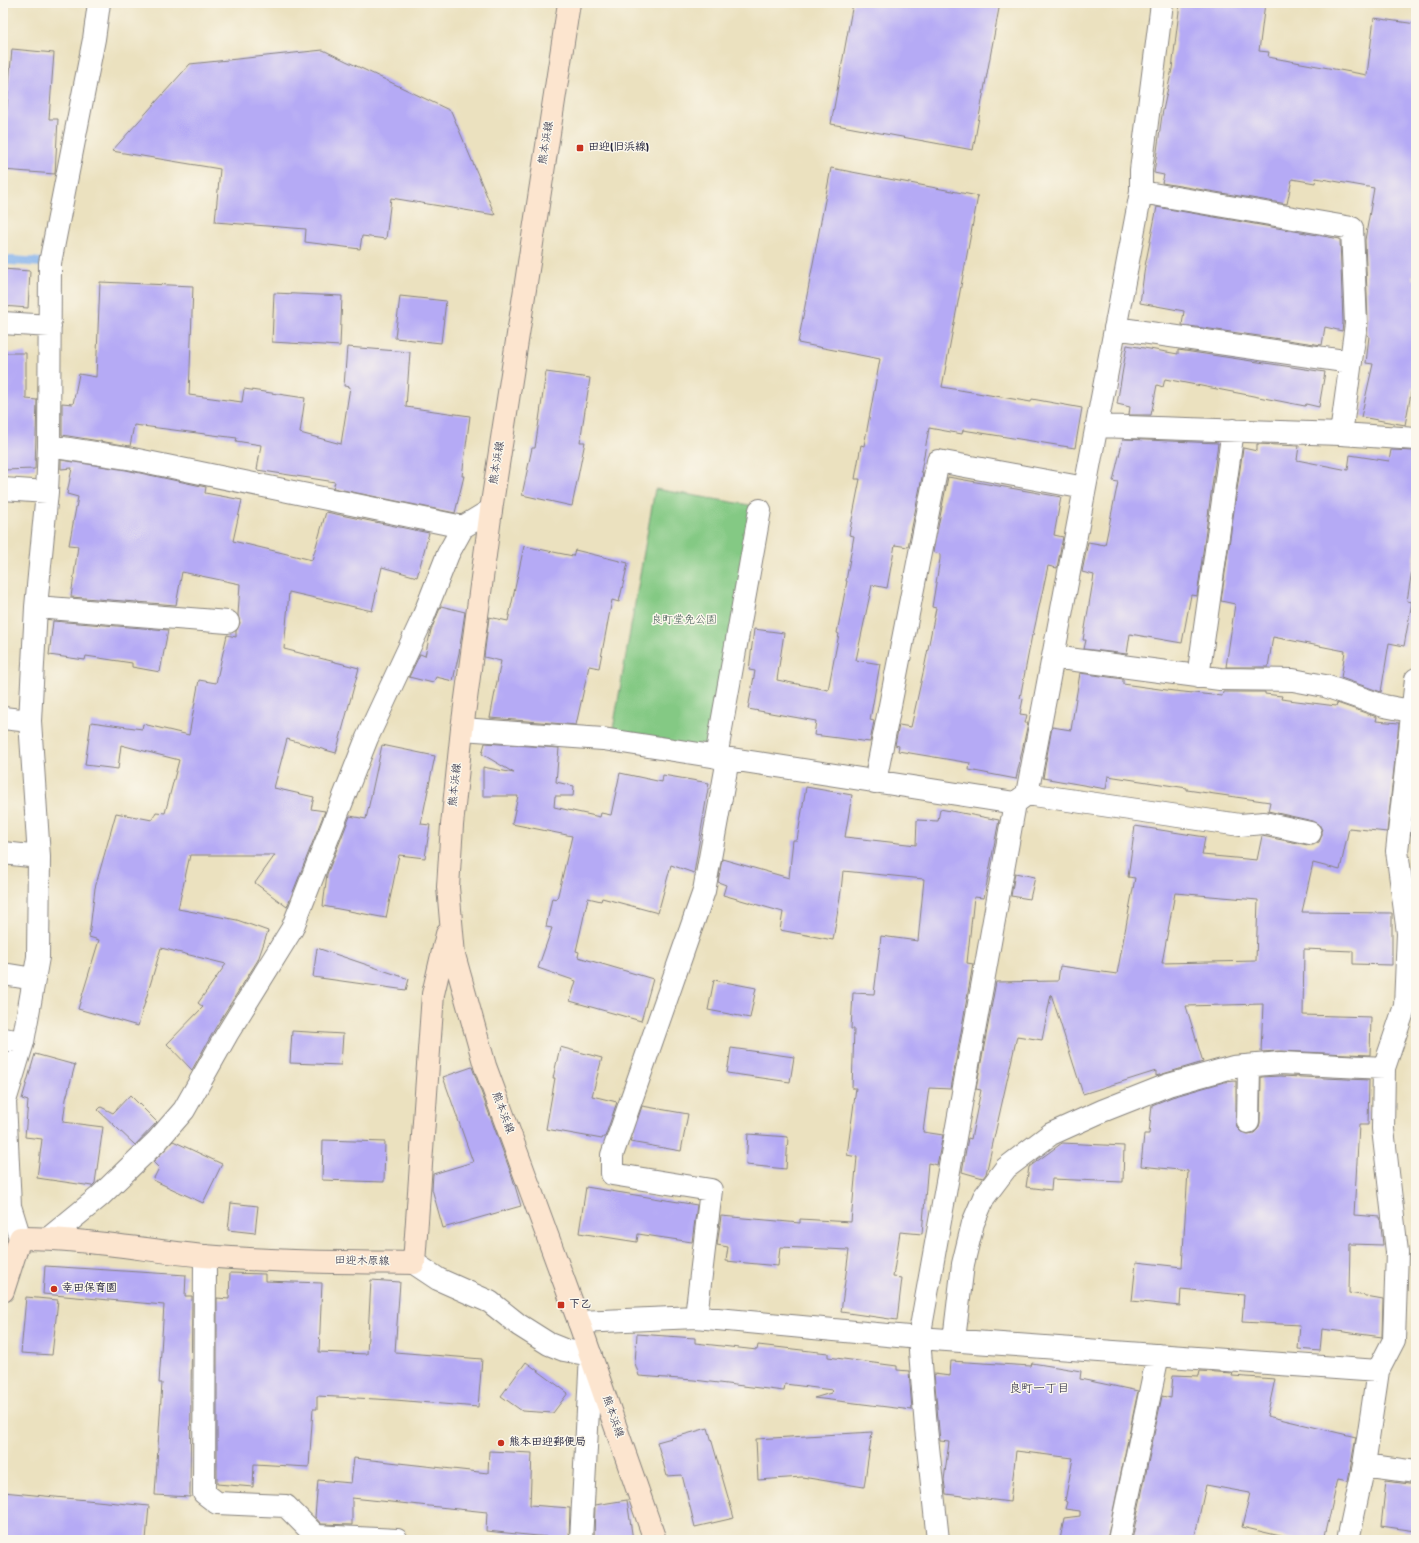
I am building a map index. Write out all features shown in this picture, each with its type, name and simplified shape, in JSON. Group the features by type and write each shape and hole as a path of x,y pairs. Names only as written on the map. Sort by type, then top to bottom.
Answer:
{"main road":[{"name":"熊本浜線","path":"569,3 491,510 462,729 448,879 450,917 454,955 485,1066 591,1355 655,1540"},
{"path":"414,1263 433,994 450,917"},
{"name":"田迎木原線","path":"20,1238 49,1238 205,1256 305,1261 414,1263"},
{"path":"3,1292 20,1238"}],"street":[{"path":"20,1238 6,1206 5,1101 13,1040 34,979 38,957 39,857 30,721 36,606 47,492 49,446 50,263 94,39 99,3"},
{"path":"938,1540 918,1338 1021,799 1053,657 1141,192 1141,170 1162,3"},
{"path":"1141,192 1352,228 1356,324 1341,434"},
{"path":"3,323 50,326"},
{"path":"1115,328 1351,362"},
{"path":"1097,426 1341,434 1416,439"},
{"path":"1198,677 1233,430"},
{"path":"49,446 128,458 463,527"},
{"path":"875,782 938,461 1085,488"},
{"path":"3,489 47,492"},
{"path":"49,1238 104,1192 157,1141 184,1110 227,1034 292,929 367,738 422,620 448,554 463,527 491,510"},
{"path":"696,1317 711,1190 612,1174 612,1155 704,892 722,758 760,510"},
{"path":"36,606 228,622"},
{"path":"1053,657 1220,680 1293,680 1325,686 1384,706 1414,712"},
{"path":"1348,1540 1364,1465 1378,1371 1394,1340 1397,1252 1383,1129 1384,1068 1405,1006 1412,933 1397,851 1414,712 1416,679"},
{"path":"3,718 30,721"},
{"path":"462,729 603,739 875,782 1240,825 1264,823 1310,833"},
{"path":"3,853 39,857"},
{"path":"3,974 34,979"},
{"path":"954,1340 963,1264 973,1224 984,1197 1006,1168 1051,1134 1102,1111 1168,1086 1233,1067 1280,1063 1384,1068"},
{"path":"1248,1122 1249,1066"},
{"path":"205,1256 204,1493 217,1503 286,1506 316,1536 397,1540"},
{"path":"414,1263 438,1279 490,1302 519,1325 549,1344 564,1350 591,1355 581,1540"},
{"path":"579,1322 696,1317 918,1338 1378,1371"},
{"path":"1119,1540 1158,1355"},
{"path":"1364,1465 1416,1472"}],"green space":[{"name":"良町堂免公園","path":"655,489 755,506 712,751 612,735"}],"building":[{"path":"853,3 1000,3 973,150 831,124"},
{"path":"1180,3 1265,3 1259,51 1269,52 1268,57 1367,75 1374,18 1416,24 1416,254 1412,279 1416,280 1416,388 1412,388 1405,425 1361,417 1373,364 1366,363 1369,336 1367,335 1368,323 1365,240 1374,188 1316,178 1315,183 1292,179 1287,204 1162,183 1164,175 1154,173 1162,115 1172,69"},
{"path":"12,49 54,53 49,119 58,119 55,174 3,170 3,116 6,116"},
{"path":"323,50 451,111 495,215 391,198 386,239 362,236 360,249 305,242 306,229 215,222 220,169 112,151 190,64"},
{"path":"831,168 978,196 942,387 1031,402 1032,399 1082,408 1075,448 963,430 962,434 929,428 921,472 923,472 908,547 895,545 887,588 872,585 856,660 880,664 870,720 874,721 870,742 814,735 816,721 748,709 755,671 749,670 754,629 784,633 777,680 828,690 839,634 837,633 854,536 849,535 860,479 855,479 861,445 864,446 880,359 798,343"},
{"path":"1157,207 1340,239 1342,331 1325,327 1322,345 1182,325 1184,311 1140,303 1145,266"},
{"path":"3,269 30,271 28,308 3,306"},
{"path":"100,282 193,286 189,395 242,402 244,389 305,398 300,433 341,444 350,387 344,386 347,347 410,352 406,407 470,416 462,476 464,476 455,513 333,488 335,482 257,470 261,445 236,441 237,438 134,425 130,446 62,435 62,403 73,404 79,374 96,377"},
{"path":"274,293 342,296 340,346 272,342"},
{"path":"400,296 446,301 441,343 395,338"},
{"path":"1127,345 1178,354 1178,350 1325,372 1319,407 1306,404 1305,406 1165,379 1163,387 1157,385 1151,415 1129,415 1130,407 1117,404"},
{"path":"3,353 26,353 26,399 37,400 35,469 3,470"},
{"path":"546,372 590,378 580,442 585,442 572,506 522,495 532,448 535,448"},
{"path":"1123,439 1218,443 1197,596 1191,595 1182,643 1130,634 1127,654 1084,649 1086,640 1083,640 1094,575 1082,572 1088,542 1105,545 1118,482 1113,481"},
{"path":"1257,444 1299,446 1297,460 1348,470 1350,455 1389,461 1391,450 1416,451 1416,546 1407,601 1412,602 1404,646 1389,643 1381,692 1341,678 1345,651 1273,637 1268,667 1226,667 1235,604 1221,601 1243,448 1257,451"},
{"path":"61,460 126,470 206,487 205,493 242,500 233,541 312,560 326,512 429,533 417,577 382,567 372,611 289,592 284,649 359,668 336,753 287,739 274,788 314,797 311,809 325,811 287,907 255,883 275,855 190,855 178,909 237,920 268,931 258,960 216,1027 192,1070 167,1044 203,1007 198,1003 226,964 161,948 138,1026 78,1009 99,940 89,937 95,888 116,813 152,820 156,812 165,813 179,760 121,745 118,769 85,765 91,722 142,729 143,724 189,735 199,680 216,683 227,635 236,637 236,631 240,623 238,615 240,584 182,572 176,605 71,597 78,546 69,545 78,497 67,494 72,468 61,469"},
{"path":"948,477 1061,497 1054,535 1063,537 1057,568 1048,566 1032,635 1020,698 1023,699 1020,714 1027,715 1025,723 1028,723 1016,779 969,770 970,763 898,751 899,746 895,745 899,725 911,727 925,664 936,608 932,607 940,559 940,554 933,552"},
{"path":"524,546 573,556 575,550 628,563 619,602 612,600 599,668 589,666 576,725 490,718 501,661 484,657 489,617 508,621"},
{"path":"441,606 465,612 453,681 436,677 433,683 409,677 420,654 425,656 431,630"},
{"path":"53,621 168,630 160,672 132,667 132,663 86,656 85,660 49,655"},
{"path":"1080,673 1123,679 1123,684 1174,691 1222,696 1223,692 1265,692 1265,694 1282,696 1281,699 1336,706 1337,703 1377,717 1376,721 1399,723 1387,832 1349,828 1340,870 1313,863 1302,912 1392,913 1392,965 1353,964 1353,951 1304,949 1303,1015 1371,1017 1370,1055 1281,1051 1261,1052 1263,1004 1186,1006 1203,1062 1156,1076 1156,1071 1083,1094 1051,994 1042,1040 1017,1036 986,1174 983,1178 962,1172 968,1138 971,1139 981,1090 976,1089 996,982 1058,981 1060,966 1117,974 1135,878 1128,877 1135,826 1205,837 1202,855 1257,860 1262,836 1313,845 1319,842 1322,835 1322,830 1319,824 1313,821 1268,811 1270,802 1187,790 1187,788 1108,776 1106,789 1043,778 1052,727 1071,730","holes":["1175,893 1258,900 1256,961 1162,963"]},
{"path":"485,743 559,748 556,782 574,786 573,796 555,796 554,807 600,817 601,813 611,815 620,773 662,782 663,775 709,783 694,873 671,865 658,913 602,898 601,901 588,898 576,951 579,952 578,957 653,979 641,1021 570,1001 576,981 538,968 552,928 546,927 552,898 557,899 572,836 512,824 518,796 483,796 483,767 514,773 482,754"},
{"path":"382,745 435,756 421,824 430,825 425,858 399,855 386,918 323,906 327,874 350,816 366,819"},
{"path":"806,787 852,795 845,837 916,845 917,820 938,821 940,809 999,820 984,898 974,897 967,963 973,964 951,1089 929,1088 923,1132 943,1135 937,1165 928,1163 922,1234 900,1232 893,1277 902,1278 897,1320 841,1312 849,1250 780,1247 778,1266 726,1261 728,1247 717,1245 721,1216 800,1223 800,1219 851,1222 857,1157 847,1155 856,1088 852,1088 854,1029 851,1029 853,993 874,994 881,936 918,941 924,879 843,871 833,940 780,930 783,912 723,895 726,885 718,882 722,859 789,878 793,840 797,840"},
{"path":"1416,793 1416,835 1411,835"},
{"path":"1015,873 1035,877 1030,899 1011,896"},
{"path":"317,948 409,979 406,990 313,977"},
{"path":"714,980 756,988 750,1018 708,1010"},
{"path":"292,1031 343,1034 341,1065 290,1063"},
{"path":"560,1047 602,1058 592,1096 617,1102 605,1137 602,1139 546,1129 555,1078 553,1078"},
{"path":"731,1048 794,1057 790,1082 727,1073"},
{"path":"35,1054 75,1065 66,1099 63,1122 103,1127 95,1183 92,1186 37,1178 42,1139 25,1137 28,1101 22,1099"},
{"path":"472,1067 512,1176 521,1206 443,1228 432,1189 433,1174 473,1162 443,1077"},
{"path":"1280,1076 1369,1080 1368,1125 1359,1125 1354,1215 1380,1217 1383,1245 1350,1244 1349,1293 1383,1299 1382,1337 1322,1329 1320,1351 1298,1349 1300,1325 1242,1322 1244,1295 1181,1289 1180,1306 1132,1301 1136,1262 1182,1267 1188,1171 1141,1166 1144,1134 1149,1134 1152,1105 1172,1097 1224,1082 1236,1081 1237,1128 1241,1132 1248,1134 1254,1133 1258,1129 1260,1123 1261,1077"},
{"path":"130,1095 157,1122 135,1145 98,1110 101,1107 113,1113"},
{"path":"642,1106 688,1114 681,1151 630,1142"},
{"path":"748,1134 788,1137 786,1169 746,1165"},
{"path":"323,1140 385,1142 384,1182 322,1180"},
{"path":"173,1141 222,1164 203,1203 153,1180 159,1168 153,1162"},
{"path":"1062,1143 1124,1146 1123,1182 1052,1179 1051,1190 1026,1187 1029,1167"},
{"path":"586,1187 697,1205 692,1242 638,1234 637,1242 579,1233"},
{"path":"231,1203 258,1206 255,1233 228,1230"},
{"path":"45,1266 186,1275 185,1296 192,1296 190,1497 155,1495 162,1383 159,1383 164,1305 43,1294"},
{"path":"230,1273 265,1274 265,1281 322,1283 319,1352 367,1354 371,1280 400,1282 395,1352 482,1359 478,1407 395,1400 317,1396 317,1409 313,1409 309,1467 254,1464 253,1487 217,1484 217,1298 229,1299"},
{"path":"26,1297 58,1300 52,1355 21,1353"},
{"path":"637,1334 695,1338 695,1343 757,1350 758,1345 828,1353 828,1357 897,1366 897,1370 909,1371 912,1410 814,1398 831,1393 832,1390 785,1384 784,1391 694,1380 639,1376 635,1363"},
{"path":"951,1361 1031,1366 1032,1363 1081,1371 1080,1379 1138,1391 1107,1540 1060,1540 1064,1518 1080,1516 1080,1511 1065,1509 1067,1502 1065,1501 1073,1458 1016,1451 1010,1502 946,1494 944,1480 949,1442 940,1441 934,1374 950,1376"},
{"path":"526,1362 568,1393 553,1413 522,1411 501,1396"},
{"path":"1200,1371 1233,1373 1232,1376 1275,1379 1267,1416 1356,1437 1348,1481 1338,1479 1324,1540 1297,1540 1242,1527 1250,1493 1206,1485 1194,1540 1132,1540 1162,1396 1171,1398 1173,1375 1199,1376"},
{"path":"708,1428 734,1518 695,1527 682,1475 667,1476 657,1442"},
{"path":"872,1432 864,1487 802,1477 758,1480 756,1439"},
{"path":"489,1451 532,1453 530,1505 570,1508 569,1539 486,1531 487,1512 352,1498 352,1525 321,1524 315,1517 318,1480 351,1483 354,1458 488,1473"},
{"path":"1386,1481 1416,1485 1416,1531 1381,1526"},
{"path":"3,1492 149,1506 146,1540 3,1540"},
{"path":"627,1500 633,1540 594,1540 595,1505"}],"waterway":[{"path":"3,260 50,263"}],"place":[{"name":"田迎(旧浜線)","path":"580,148"},
{"name":"幸田保育園","path":"54,1289"},
{"name":"下乙","path":"561,1305"},
{"name":"熊本田迎郵便局","path":"501,1443"}],"district":[{"name":"良町一丁目","path":"1039,1390"}]}
